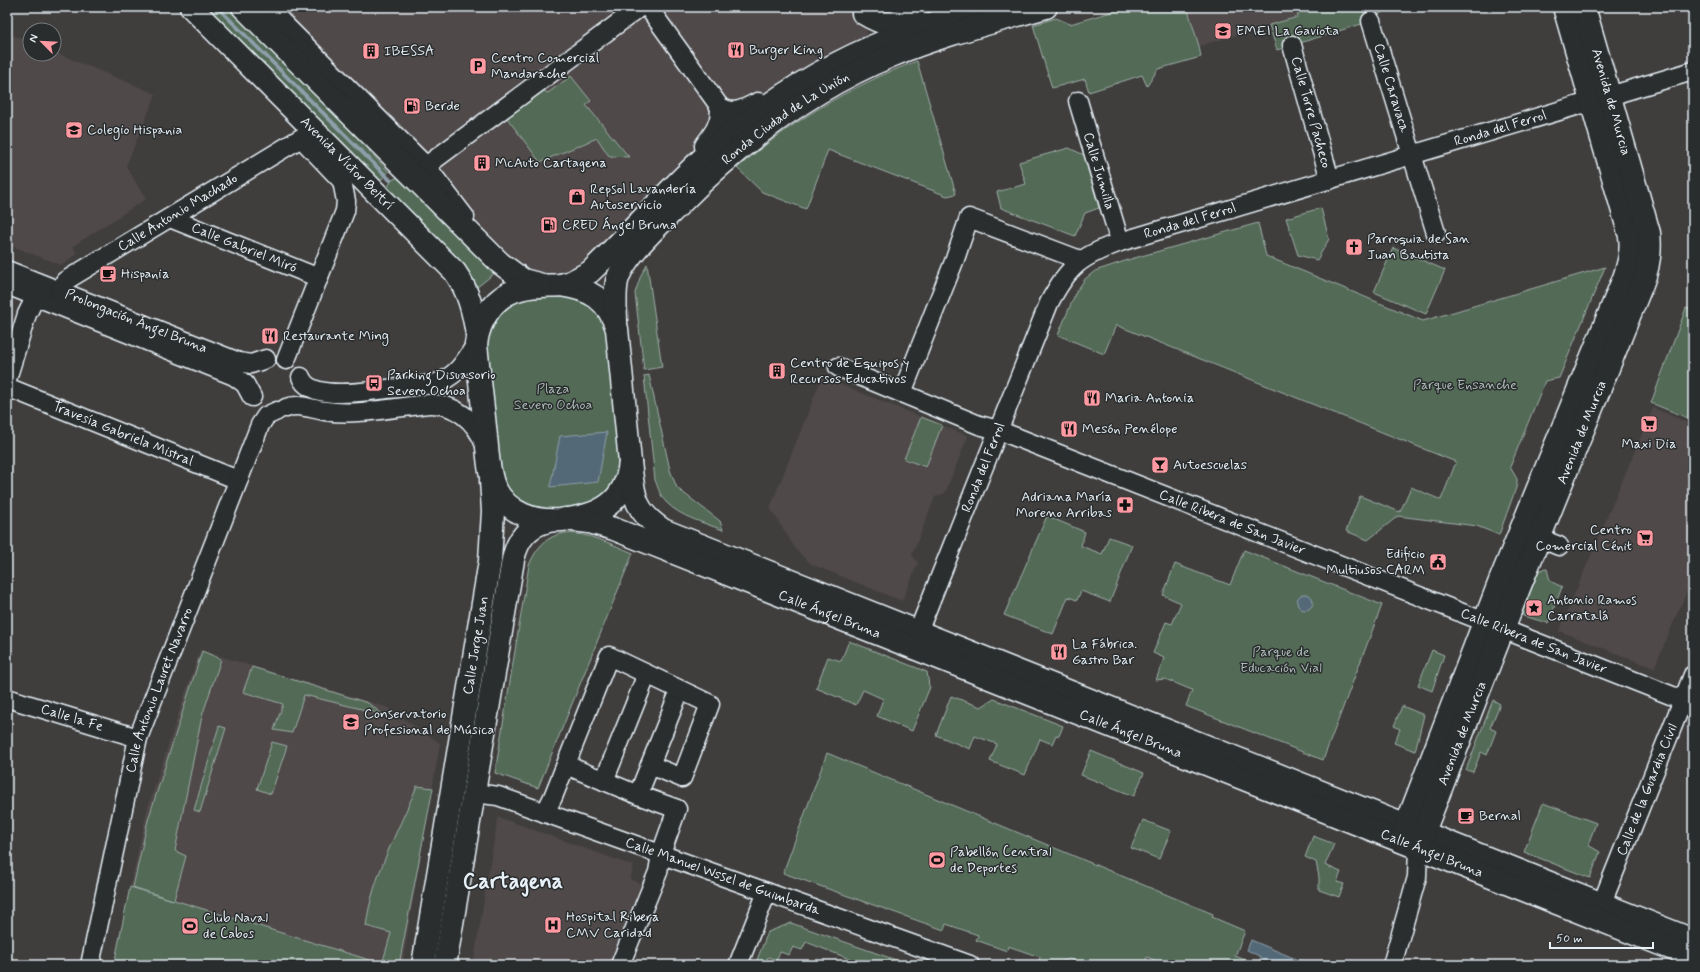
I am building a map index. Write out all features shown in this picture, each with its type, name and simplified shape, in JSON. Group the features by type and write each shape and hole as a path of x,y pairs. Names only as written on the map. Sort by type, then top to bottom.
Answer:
{"main road":[{"name":"Avenida Víctor Beltrí","path":"191,7 455,272 466,289 470,300 477,339"},
{"path":"243,7 509,271 531,283 555,285 583,290 596,297 610,310 616,329 630,462 629,473 625,483 612,501 593,514 581,518 557,520 529,518 511,507 495,487 489,460 477,339 486,315 501,298 522,288 555,285"},
{"name":"Ronda Ciudad de La Unión","path":"616,329 616,283 628,259 656,228 706,178 735,152 769,125 820,91 855,72 892,56 930,41 1046,7"},
{"name":"Avenida de Murcia","path":"1564,7 1600,99"},
{"name":"Avenida de Murcia","path":"1412,837 1530,534 1629,261 1631,247 1630,236 1600,99 1584,7"},
{"path":"860,10 874,20 888,24 910,18 980,9"},
{"name":"Ronda Ciudad de La Unión","path":"555,285 571,282 590,272 678,182 741,125 778,97 805,80 854,54 904,33 980,9"},
{"path":"854,54 864,43 867,34 860,10"},
{"path":"678,182 719,128 722,120 722,110 730,114 740,112 805,80"},
{"name":"Calle Jorge Juan","path":"423,965 490,561 493,511 489,460"},
{"name":"Calle Ángel Bruna","path":"630,462 634,495 639,507 644,516 663,530 918,632 1412,837 1693,958"},
{"name":"Calle Ángel Bruna","path":"557,520 589,522 614,529 1412,837 1602,903 1693,940"},
{"name":"Calle Jorge Juan","path":"445,965 514,554 518,543 528,530 538,524 557,520"}],"street":[{"path":"267,7 426,166 496,259"},
{"path":"426,166 640,7"},
{"path":"648,7 722,110"},
{"name":"Calle Caravaca","path":"1372,21 1436,233"},
{"name":"Calle Torre Pacheco","path":"1292,45 1330,180"},
{"name":"Ronda del Ferrol","path":"918,632 1049,303 1061,280 1080,260 1092,253 1120,242 1693,72"},
{"name":"Calle Jumilla","path":"1078,101 1120,242"},
{"name":"Calle Antonio Machado","path":"62,286 301,138 342,181 345,191 345,211 319,278"},
{"name":"Calle Gabriel Miró","path":"170,218 319,278"},
{"path":"902,393 955,259 969,218 1080,260"},
{"name":"Prolongación Ángel Bruna","path":"7,258 62,286 239,362 251,364 266,359"},
{"name":"Prolongación Ángel Bruna","path":"7,270 39,291 234,376 245,384 254,400"},
{"path":"286,360 319,278"},
{"name":"Prolongación Ángel Bruna","path":"7,285 39,291 62,286"},
{"path":"7,379 27,314 39,291"},
{"path":"477,339 457,372 445,380 433,384 351,393 334,393 309,387 304,383 294,365 286,360 276,357 266,359 255,367 250,375 249,384 254,400 268,409 282,410 301,405 324,411 343,412 429,404 441,405 455,410 469,420 481,435 489,460"},
{"name":"Calle Ribera de San Javier","path":"838,368 902,393 979,426 998,430 1688,702"},
{"path":"282,410 296,401 302,386 301,377"},
{"name":"Travesía Gabriela Mistral","path":"7,387 238,480"},
{"name":"Calle Antonio Lauret Navarro","path":"90,965 138,738 260,425 262,414 254,400"},
{"name":"Calle Antonio Lauret Navarro","path":"260,425 266,416 282,410"},
{"path":"1530,534 1559,546"},
{"path":"544,813 553,797 609,656 710,704 682,778 650,765"},
{"path":"604,781 647,674"},
{"name":"Calle de la Guardia Civil","path":"1602,903 1688,702 1693,675"},
{"path":"638,795 680,690"},
{"name":"Calle la Fe","path":"7,698 138,738"},
{"path":"566,765 677,810 661,854 658,872 620,965"},
{"name":"Calle Manuel Wssel de Guimbarda","path":"474,793 498,796 964,964"},
{"path":"1392,965 1417,877 1412,837"},
{"path":"738,965 767,892"}],"shaded area":[{"name":"Centro Comercial Mandarache","path":"267,7 858,7 866,25 867,34 865,39 722,120 590,272 531,283"},
{"name":"EMEI La Gaviota","path":"1187,7 1296,7 1299,17 1199,46"},
{"name":"Colegio Hispania","path":"7,33 22,39 22,62 62,62 62,55 156,94 126,166 146,199 73,246 77,254 61,265 7,244"},
{"path":"822,377 968,436 945,493 935,497 912,555 918,563 902,601 811,564 797,551 770,508"},
{"name":"Centro Comercial Cénit","path":"1653,408 1693,425 1693,577 1654,668 1559,631"},
{"path":"200,650 386,707 440,743 402,965 386,965 130,887 148,807"},
{"name":"Hospital Ribera CMV Caridad","path":"498,817 634,866 630,879 642,884 609,965 473,965"}],"green space":[{"path":"191,7 243,7 378,142 369,151 389,172 373,188"},
{"path":"1128,7 1187,7 1201,57 1158,69 1147,86 1142,75 1089,92 1085,79 1052,88 1033,25 1056,18 1070,24"},
{"path":"1296,7 1396,7 1385,10 1371,21 1277,50 1269,25 1298,17"},
{"path":"917,61 956,194 947,196 828,150 806,209 762,192 737,168 778,135 822,107 868,82"},
{"path":"571,76 591,101 586,105 629,157 609,156 597,138 540,162 507,118 544,91 548,93"},
{"path":"1069,148 1084,155 1099,208 1085,213 1075,236 1001,208 997,192 1026,184 1019,162"},
{"path":"398,177 496,272 476,288 390,193 387,188 392,180"},
{"path":"1321,208 1329,239 1317,260 1298,255 1286,218"},
{"name":"Parque Ensanche","path":"1258,223 1266,256 1423,321 1605,267 1559,378 1545,381 1510,467 1517,479 1517,485 1499,535 1477,526 1398,516 1368,540 1346,531 1360,496 1400,512 1411,487 1441,500 1456,462 1116,325 1104,354 1058,335 1076,292 1085,279 1095,271 1131,259"},
{"path":"1393,248 1445,270 1426,314 1374,292"},
{"path":"647,264 662,367 644,370 635,293 641,275"},
{"name":"Plaza Severo Ochoa","path":"561,285 614,318 629,473 581,518 506,502 476,344 493,306"},
{"path":"1686,308 1693,310 1693,420 1651,403"},
{"path":"649,375 670,470 677,488 720,521 723,530 678,512 664,500 661,494 655,480 644,376"},
{"path":"921,417 942,425 926,467 904,459"},
{"path":"1047,516 1085,532 1081,546 1102,554 1109,537 1132,545 1110,602 1081,591 1077,600 1068,597 1053,634 1004,615"},
{"path":"574,533 591,537 633,553 538,788 495,773 529,565 535,553 543,543 558,534"},
{"name":"Parque de Educación Vial","path":"1244,550 1382,605 1323,760 1186,706 1192,690 1165,679 1156,680 1164,658 1153,653 1166,622 1172,624 1181,603 1163,595 1175,564 1230,585"},
{"path":"1547,569 1550,581 1562,587 1548,623 1523,616 1522,612 1539,570"},
{"path":"849,641 927,672 930,687 912,731 877,716 883,699 863,690 856,705 816,688 828,657 841,661"},
{"path":"1432,650 1444,655 1432,691 1418,685"},
{"path":"202,651 221,659 202,716 175,851 186,856 174,900 386,965 114,965 130,887 173,900 133,887 148,820"},
{"path":"252,667 368,703 382,714 304,695 292,733 274,730 283,704 243,692"},
{"path":"951,696 981,707 994,699 1063,726 1059,736 1056,735 1052,744 1040,739 1025,775 990,761 997,744 975,736 970,749 936,735"},
{"path":"1493,700 1500,704 1490,728 1496,731 1487,755 1481,752 1473,772 1466,770"},
{"path":"1402,706 1424,715 1415,751 1394,743 1400,729 1394,726"},
{"path":"219,726 226,728 200,812 194,810"},
{"path":"272,742 287,746 271,794 257,789"},
{"path":"1091,751 1144,773 1134,796 1081,775"},
{"name":"Pabellón Central de Deportes","path":"827,753 1213,914 1212,917 1245,931 1235,956 1258,965 1167,965 1147,957 1144,965 1080,965 1079,962 1069,959 1054,965 1048,965 1039,961 1040,957 1008,946 1007,951 976,940 978,935 946,924 944,930 783,873"},
{"path":"417,786 433,788 399,965 383,961 391,933 366,926 369,908 380,872"},
{"path":"1543,803 1596,823 1588,845 1600,852 1590,878 1524,852"},
{"path":"1143,820 1171,831 1159,859 1131,848"},
{"path":"1313,836 1334,844 1325,865 1341,872 1337,882 1344,884 1339,897 1319,890 1319,877 1316,862 1305,857"},
{"path":"791,923 910,965 860,965 860,963 806,942 802,950 793,947 789,955 780,952 777,960 768,957 765,965 755,965 768,932"}],"water":[{"path":"607,432 598,482 550,487 560,436"},
{"path":"1305,594 1311,596 1313,602 1311,608 1305,610 1299,608 1297,602 1299,596"},
{"path":"1251,940 1310,965 1258,965 1261,957 1247,950"}],"waterway":[{"path":"217,7 390,180"}],"place":[{"name":"EMEI La Gaviota","path":"1223,31"},
{"name":"Burger King","path":"736,50"},
{"name":"IBESSA","path":"371,51"},
{"name":"Centro Comercial Mandarache","path":"478,66"},
{"name":"Berde","path":"412,106"},
{"name":"Colegio Hispania","path":"74,130"},
{"name":"McAuto Cartagena","path":"482,163"},
{"name":"Repsol Lavandería Autoservicio","path":"577,197"},
{"name":"CRED Ángel Bruna","path":"549,225"},
{"name":"Parroquia de San Juan Bautista","path":"1354,247"},
{"name":"Hispania","path":"108,274"},
{"name":"Restaurante Ming","path":"270,336"},
{"name":"Centro de Equipos y Recursos Educativos","path":"777,371"},
{"name":"Parking Disuasorio Severo Ochoa","path":"374,383"},
{"name":"Maria Antonia","path":"1092,398"},
{"name":"Maxi Dia","path":"1649,424"},
{"name":"Mesón Penélope","path":"1069,429"},
{"name":"Autoescuelas","path":"1160,465"},
{"name":"Adriana María Moreno Arribas","path":"1125,505"},
{"name":"Centro Comercial Cénit","path":"1645,538"},
{"name":"Edificio Multiusos CARM","path":"1438,562"},
{"name":"Antonio Ramos Carratalá","path":"1534,608"},
{"name":"La Fábrica. Gastro Bar","path":"1059,652"},
{"name":"Conservatorio Profesional de Música","path":"351,722"},
{"name":"Bernal","path":"1466,816"},
{"name":"Pabellón Central de Deportes","path":"937,860"},
{"name":"Hospital Ribera CMV Caridad","path":"553,925"},
{"name":"Club Naval de Cabos","path":"190,926"}],"district":[{"name":"Cartagena","path":"513,882"}]}
